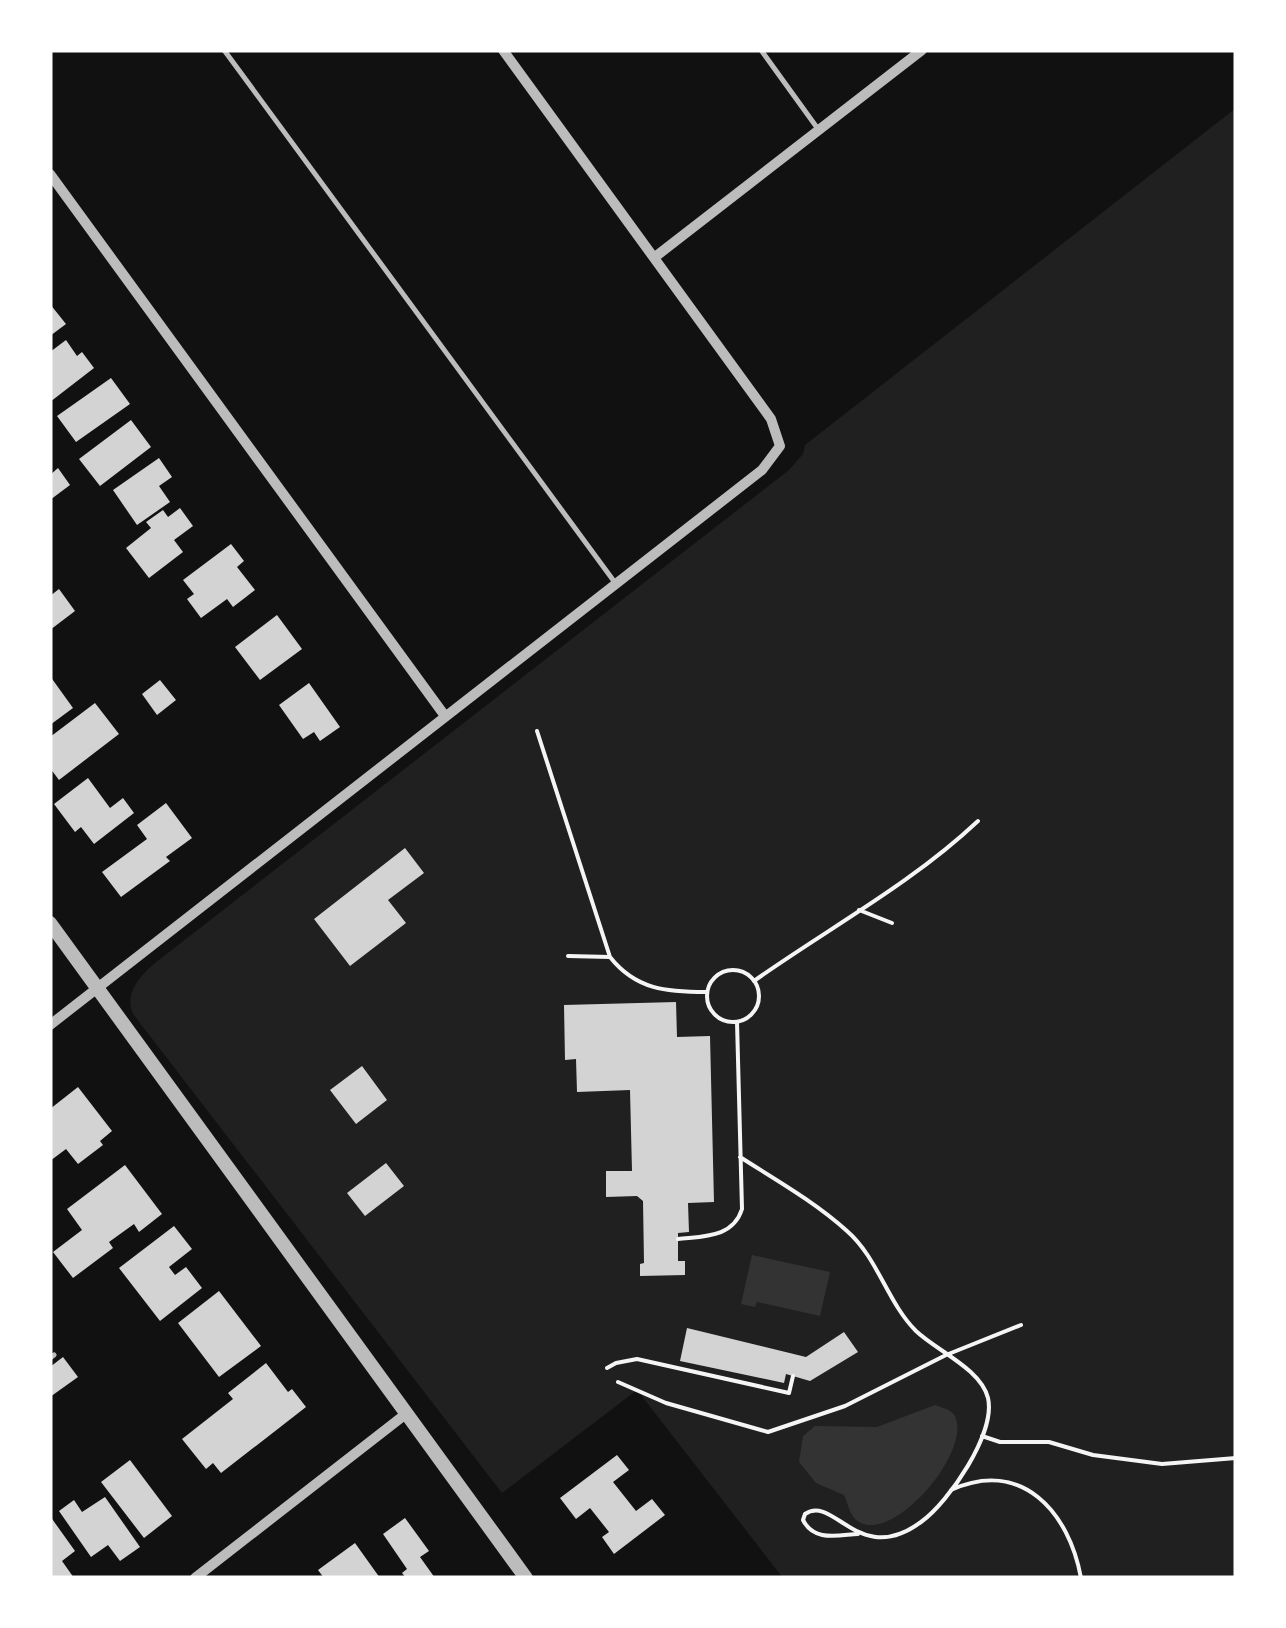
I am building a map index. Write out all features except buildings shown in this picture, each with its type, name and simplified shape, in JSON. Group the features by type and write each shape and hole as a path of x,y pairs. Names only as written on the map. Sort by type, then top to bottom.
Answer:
{"street":[{"path":"50,1024 762,470 780,446 771,419 503,50"},
{"path":"655,257 922,50"},
{"path":"50,174 445,716"},
{"path":"50,922 526,1578"},
{"path":"195,1578 407,1413"}],"lane":[{"path":"224,50 616,584"},
{"path":"761,50 819,130"}],"path":[{"path":"537,731 610,957 632,980 652,989 707,992"},
{"path":"754,981 949,848 978,821"},
{"path":"859,910 892,923"},
{"path":"568,956 610,957"},
{"path":"732,970 754,981 758,989 757,1006 752,1014 729,1022 714,1014 707,992 716,977 732,970"},
{"path":"678,1239 716,1234 734,1225 742,1209 737,1022"},
{"path":"740,1157 852,1235 912,1327 982,1385 988,1396 989,1411 982,1436 950,1490 936,1509 908,1530 892,1538 815,1534 807,1528 804,1514 817,1509 825,1511 858,1534"},
{"path":"618,1382 666,1403 768,1432 845,1406 946,1355 1021,1325"},
{"path":"608,1368 616,1362 637,1359 790,1393 793,1376"},
{"path":"982,1436 1000,1442 1049,1442 1093,1455 1162,1464 1236,1458"},
{"path":"950,1490 970,1481 991,1480 1012,1484 1042,1500 1066,1526 1081,1578"}],"shaded area":[{"path":"1236,108 1236,1578 783,1578 637,1390 502,1493 133,1014 131,999 135,985 155,963 789,470 803,454 805,445"},
{"path":"752,1255 830,1272 820,1316 757,1302 755,1307 741,1304"},
{"path":"935,1405 955,1416 957,1432 952,1451 926,1490 891,1519 874,1525 859,1522 851,1514 844,1495 816,1483 799,1462 803,1436 815,1426 877,1427"}]}
